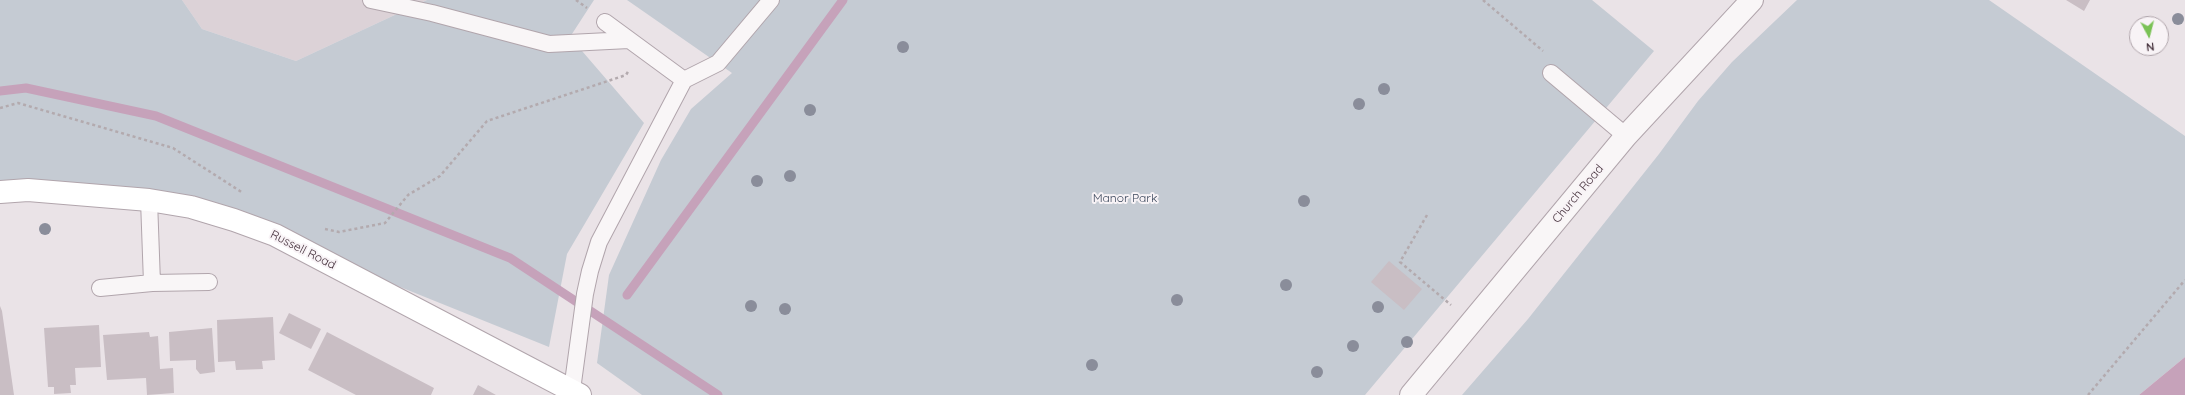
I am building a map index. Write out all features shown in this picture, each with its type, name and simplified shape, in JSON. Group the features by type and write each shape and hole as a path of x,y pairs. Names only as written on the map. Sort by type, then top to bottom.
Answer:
{"main road":[{"name":"Russell Road","path":"0,192 28,190 149,200 191,207 275,235 576,393"}],"street":[{"name":"Church Road","path":"1411,395 1626,136 1752,0"}],"lane":[{"path":"371,0 432,13 550,44 629,40"},
{"path":"576,393 581,321 585,294 599,242 684,80 718,63 771,0"},
{"path":"605,22 684,80"},
{"path":"1551,73 1626,136"},
{"path":"149,200 152,283"},
{"path":"100,288 152,283 209,282"}],"path":[{"path":"576,0 588,9"},
{"path":"319,227 339,232 385,223 408,195 440,176 487,121 626,75"},
{"path":"0,108 18,103 173,148 248,196"},
{"path":"1426,215 1400,262 1471,322"},
{"path":"2088,395 2185,280"}],"shaded area":[{"path":"182,0 427,0 296,61 202,29"},
{"path":"2185,357 2185,395 2139,395"}],"green space":[{"path":"0,0 182,0 202,29 296,61 427,0 594,0 570,37 644,123 567,254 549,347 234,220 0,192"},
{"name":"Manor Park","path":"627,0 1592,0 1654,51 1365,395 642,395 597,363 609,275 661,160 691,109 732,73"},
{"path":"1797,0 1989,0 2185,136 2185,357 2139,395 1462,395 1528,319 1659,154 1698,101 1732,62"}],"building":[{"path":"2066,0 2090,0 2084,11"},
{"path":"1389,261 1422,289 1404,310 1371,282"},
{"path":"0,306 2,311 14,395 0,395"},
{"path":"289,313 321,329 311,349 279,333"},
{"path":"273,317 275,360 262,361 263,369 236,370 235,361 218,362 217,320"},
{"path":"99,325 101,367 75,368 76,385 70,385 71,393 54,394 54,387 48,387 44,328"},
{"path":"212,328 215,372 200,374 196,369 196,360 170,361 169,332"},
{"path":"149,332 150,337 158,336 160,369 173,368 174,393 147,395 146,378 107,380 103,335"},
{"path":"327,332 434,388 431,395 356,395 308,370"},
{"path":"478,385 496,395 473,395"}],"waterway":[{"path":"627,295 843,0"},
{"path":"0,91 26,88 156,116 510,258 718,395"}]}
